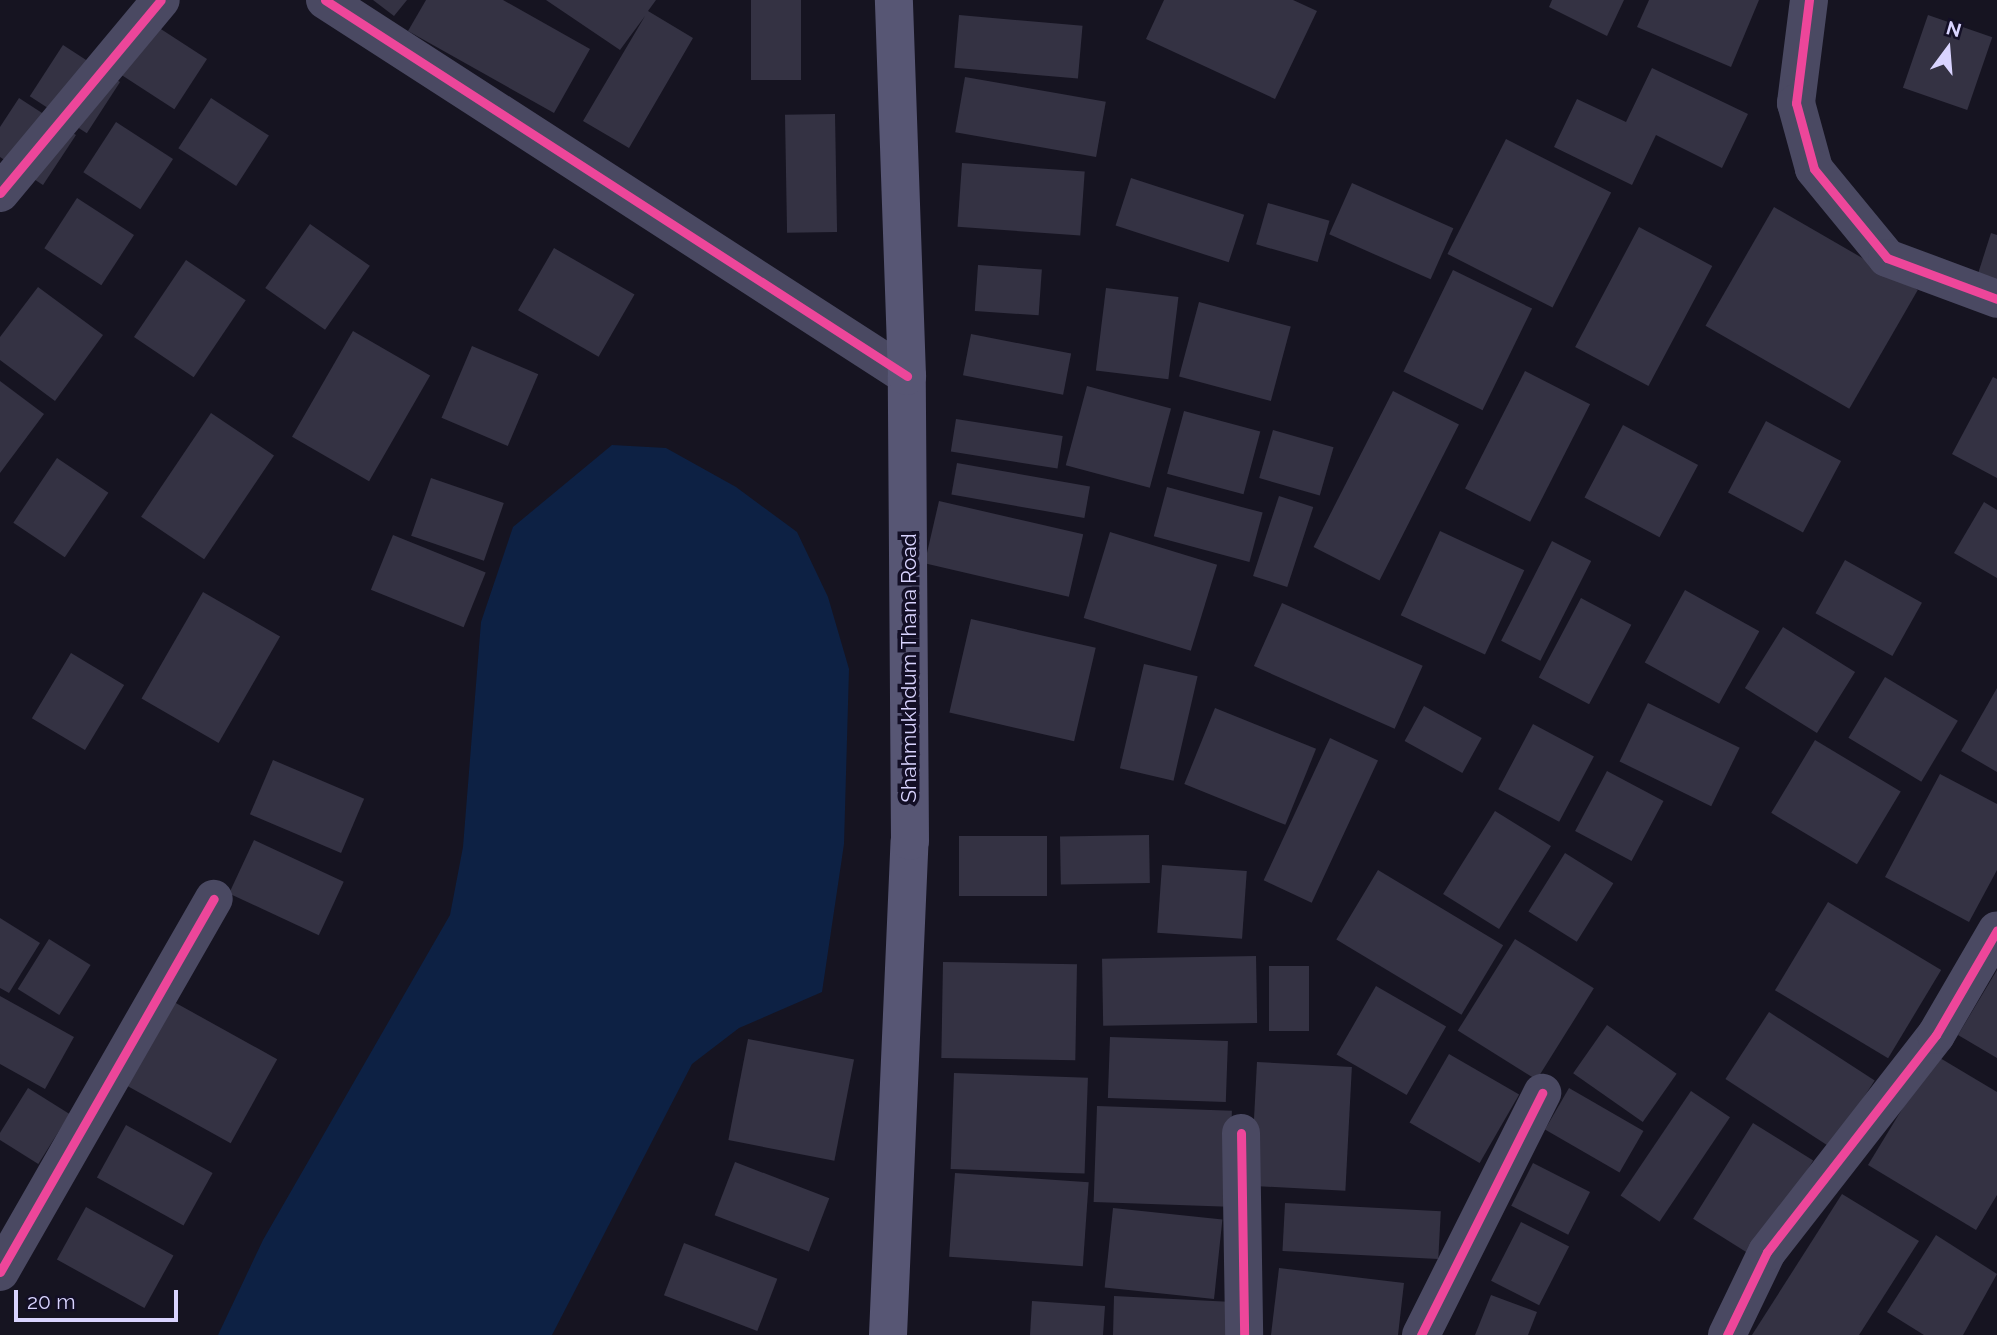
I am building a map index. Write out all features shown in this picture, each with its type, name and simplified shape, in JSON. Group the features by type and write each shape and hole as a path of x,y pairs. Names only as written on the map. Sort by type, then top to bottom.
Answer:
{"main road":[{"name":"Shahmukhdum Thana Road","path":"888,1335 910,841 907,376 894,0"}],"street":[{"path":"0,193 161,0"},
{"path":"325,0 907,376"},
{"path":"1809,0 1796,103 1814,169 1887,258 1997,299"},
{"path":"0,1272 214,899"},
{"path":"1727,1335 1767,1252 1936,1035 1997,930"},
{"path":"1421,1335 1542,1093"},
{"path":"1241,1133 1244,1335"}],"water":[{"path":"612,445 666,448 736,487 797,532 828,597 849,669 844,844 822,992 739,1028 692,1064 552,1335 218,1335 263,1240 450,915 463,847 481,622 513,527"}],"building":[{"path":"373,0 407,0 394,16"},
{"path":"426,0 503,0 590,49 554,113 408,31"},
{"path":"546,0 656,0 648,11 693,38 629,148 583,121 645,16 620,50"},
{"path":"751,0 801,0 801,80 751,80"},
{"path":"1164,0 1293,0 1317,11 1275,99 1146,39"},
{"path":"1552,0 1624,0 1607,36 1549,7"},
{"path":"1649,0 1759,0 1731,67 1637,27"},
{"path":"959,15 1083,26 1078,79 954,68"},
{"path":"1928,15 1992,37 1967,110 1903,88"},
{"path":"150,22 207,59 174,109 117,72"},
{"path":"63,45 120,82 87,133 30,96"},
{"path":"1652,68 1748,114 1722,168 1656,135 1632,185 1554,147 1577,99 1626,122"},
{"path":"965,77 1106,102 1096,157 955,132"},
{"path":"19,98 76,135 43,185 0,157 0,127"},
{"path":"211,98 269,136 236,186 178,148"},
{"path":"835,114 837,232 787,233 785,115"},
{"path":"116,122 173,159 140,209 83,172"},
{"path":"1506,139 1611,193 1553,308 1447,254"},
{"path":"962,163 1085,172 1080,235 958,227"},
{"path":"1131,178 1244,215 1229,262 1116,226"},
{"path":"1352,183 1453,228 1431,279 1329,234"},
{"path":"77,198 134,235 101,285 44,248"},
{"path":"1268,203 1330,221 1318,262 1256,244"},
{"path":"1774,207 1918,290 1849,409 1706,326"},
{"path":"310,224 370,266 325,330 265,288"},
{"path":"1639,227 1712,266 1648,386 1575,347"},
{"path":"1991,233 1997,235 1997,287 1976,280"},
{"path":"554,248 635,294 599,357 518,310"},
{"path":"186,260 246,300 194,377 134,337"},
{"path":"978,265 1042,269 1039,315 975,311"},
{"path":"1453,270 1532,309 1483,410 1403,372"},
{"path":"38,287 103,335 55,401 0,360 0,337"},
{"path":"1106,288 1178,297 1168,379 1096,370"},
{"path":"1199,302 1291,327 1271,401 1179,376"},
{"path":"353,331 430,376 369,481 292,437"},
{"path":"971,334 1071,353 1063,395 963,375"},
{"path":"472,346 538,374 508,446 442,418"},
{"path":"1525,371 1590,404 1530,522 1465,489"},
{"path":"1993,377 1997,379 1997,478 1952,454"},
{"path":"0,381 44,414 0,473"},
{"path":"1087,386 1171,409 1150,488 1066,465"},
{"path":"1393,391 1459,425 1379,581 1314,547"},
{"path":"1184,411 1260,431 1243,494 1167,474"},
{"path":"211,413 274,455 204,559 141,517"},
{"path":"956,419 1063,436 1058,468 951,452"},
{"path":"1766,421 1841,461 1803,532 1728,493"},
{"path":"1623,425 1698,465 1660,537 1585,497"},
{"path":"1273,430 1334,447 1320,495 1259,478"},
{"path":"57,458 108,493 65,557 13,523"},
{"path":"957,463 1090,486 1084,518 951,495"},
{"path":"431,478 504,503 484,561 411,536"},
{"path":"1167,487 1263,513 1249,562 1154,536"},
{"path":"1279,496 1313,507 1287,587 1253,576"},
{"path":"939,501 1083,534 1069,597 925,563"},
{"path":"1984,502 1997,510 1997,578 1954,553"},
{"path":"1440,531 1524,570 1485,655 1401,615"},
{"path":"1110,532 1217,565 1191,651 1084,618"},
{"path":"393,535 486,572 464,627 371,590"},
{"path":"1552,541 1591,561 1540,661 1501,641"},
{"path":"1845,560 1922,603 1892,656 1815,613"},
{"path":"1685,590 1759,631 1719,704 1645,663"},
{"path":"203,592 280,636 219,743 142,699"},
{"path":"1581,598 1631,625 1589,704 1539,677"},
{"path":"1282,603 1423,666 1395,729 1254,666"},
{"path":"971,619 1096,648 1074,741 949,713"},
{"path":"1783,627 1855,672 1817,733 1745,688"},
{"path":"71,653 124,685 85,750 32,718"},
{"path":"1144,664 1198,676 1174,781 1120,768"},
{"path":"1885,677 1958,721 1921,782 1848,738"},
{"path":"1997,688 1997,772 1961,751"},
{"path":"1648,703 1740,748 1711,806 1620,761"},
{"path":"1424,706 1482,738 1462,773 1405,741"},
{"path":"1215,708 1316,749 1285,825 1184,784"},
{"path":"1533,724 1594,756 1559,822 1498,789"},
{"path":"1330,738 1378,760 1312,903 1264,880"},
{"path":"1815,740 1901,792 1857,864 1771,813"},
{"path":"273,760 364,799 341,853 250,814"},
{"path":"1607,771 1664,801 1632,861 1575,831"},
{"path":"1940,774 1997,804 1997,870 1969,922 1885,877"},
{"path":"1495,811 1551,846 1499,929 1443,894"},
{"path":"1149,835 1150,883 1061,885 1060,837"},
{"path":"959,836 1047,836 1047,896 959,896"},
{"path":"254,840 344,882 319,935 229,893"},
{"path":"1565,853 1613,883 1577,942 1528,912"},
{"path":"1162,865 1247,871 1242,939 1157,933"},
{"path":"1378,870 1503,945 1461,1015 1336,939"},
{"path":"1828,902 1941,970 1888,1058 1775,990"},
{"path":"0,918 40,943 9,993 0,988"},
{"path":"49,939 91,965 59,1015 18,989"},
{"path":"1515,939 1594,988 1537,1080 1458,1031"},
{"path":"1256,956 1257,1023 1103,1026 1102,959"},
{"path":"943,962 1077,964 1075,1060 941,1058"},
{"path":"1269,966 1309,966 1309,1031 1269,1031"},
{"path":"1997,970 1997,1058 1958,1035"},
{"path":"1376,986 1446,1026 1407,1095 1336,1054"},
{"path":"0,996 74,1037 45,1089 0,1064"},
{"path":"174,1002 277,1059 231,1143 127,1086"},
{"path":"1769,1012 1875,1081 1831,1148 1725,1079"},
{"path":"1607,1025 1677,1074 1643,1122 1573,1073"},
{"path":"1110,1037 1228,1041 1226,1102 1108,1098"},
{"path":"748,1039 854,1060 834,1161 728,1140"},
{"path":"1449,1054 1519,1094 1480,1163 1410,1122"},
{"path":"1935,1055 1997,1092 1997,1195 1976,1230 1868,1165"},
{"path":"1257,1062 1352,1067 1345,1191 1251,1186"},
{"path":"954,1073 1088,1078 1085,1174 951,1169"},
{"path":"28,1088 70,1114 38,1164 0,1140 0,1133"},
{"path":"1569,1088 1643,1131 1619,1173 1545,1130"},
{"path":"1691,1091 1730,1117 1660,1222 1621,1195"},
{"path":"1097,1106 1232,1111 1229,1207 1094,1202"},
{"path":"1753,1123 1813,1161 1753,1256 1693,1219"},
{"path":"126,1125 213,1173 183,1225 97,1177"},
{"path":"735,1162 829,1198 809,1251 715,1215"},
{"path":"1533,1163 1590,1192 1568,1235 1511,1206"},
{"path":"955,1173 1089,1182 1083,1266 949,1257"},
{"path":"1842,1194 1919,1241 1859,1335 1752,1335"},
{"path":"1285,1203 1441,1211 1438,1259 1282,1251"},
{"path":"86,1207 173,1255 144,1308 57,1259"},
{"path":"1113,1208 1222,1219 1214,1299 1105,1288"},
{"path":"1521,1222 1569,1247 1539,1305 1491,1281"},
{"path":"1936,1235 1997,1274 1963,1335 1924,1335 1887,1312"},
{"path":"684,1243 777,1279 757,1331 664,1295"},
{"path":"1279,1268 1404,1283 1398,1335 1271,1335"},
{"path":"1491,1295 1537,1312 1528,1335 1475,1335"},
{"path":"1114,1296 1233,1302 1233,1335 1113,1335"},
{"path":"1032,1301 1105,1306 1103,1335 1030,1335"}],"cycle path":[{"path":"0,193 161,0"},
{"path":"325,0 907,376"},
{"path":"1809,0 1796,103 1814,169 1887,258 1997,299"},
{"path":"0,1272 214,899"},
{"path":"1727,1335 1767,1252 1936,1035 1997,930"},
{"path":"1421,1335 1542,1093"},
{"path":"1241,1133 1244,1335"}]}
